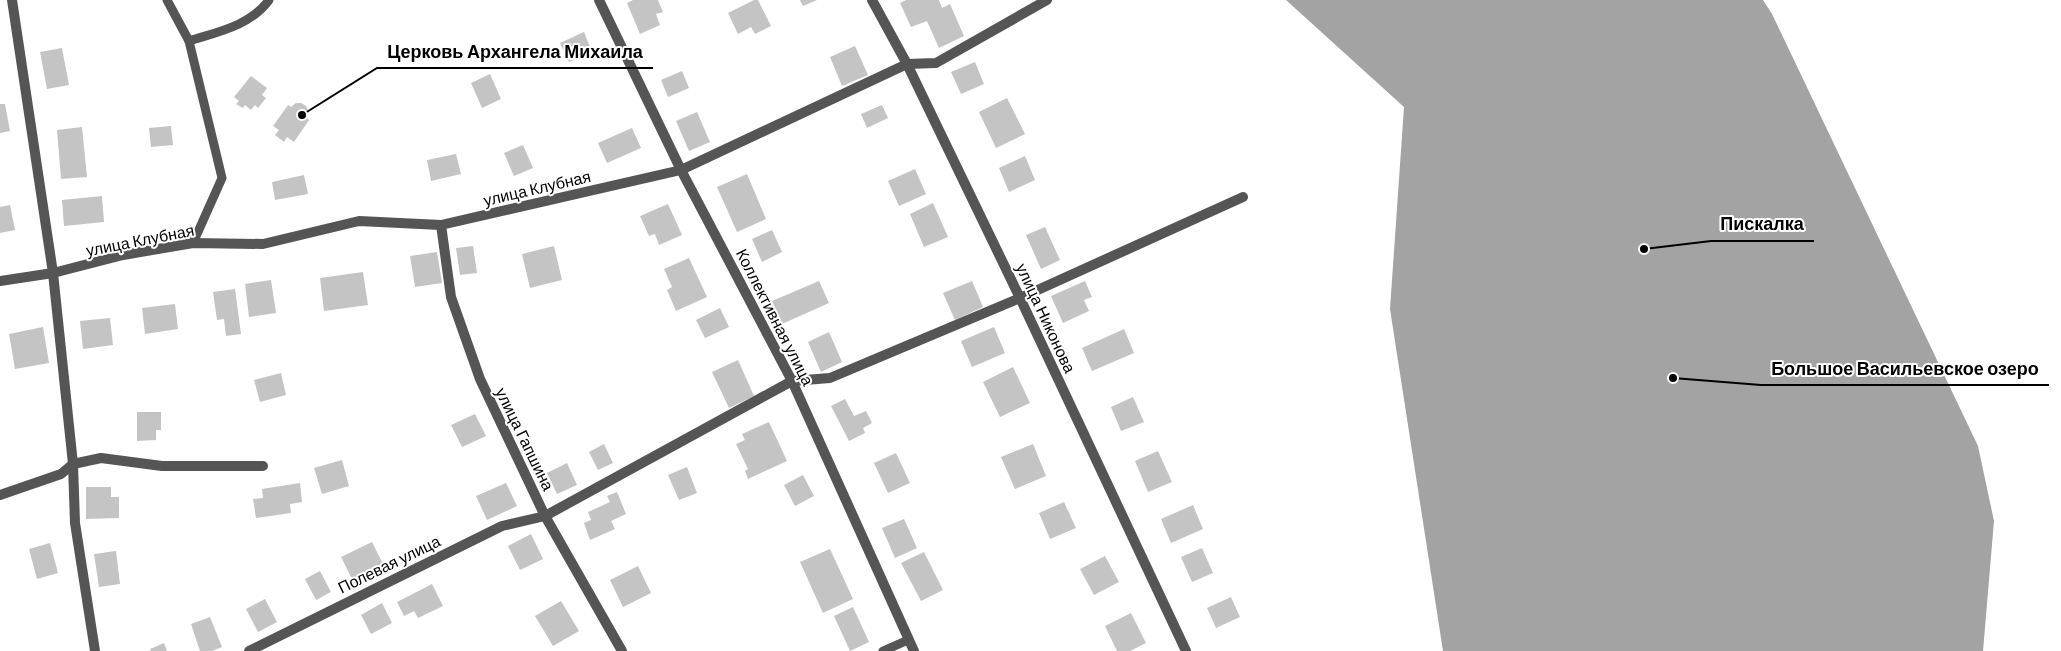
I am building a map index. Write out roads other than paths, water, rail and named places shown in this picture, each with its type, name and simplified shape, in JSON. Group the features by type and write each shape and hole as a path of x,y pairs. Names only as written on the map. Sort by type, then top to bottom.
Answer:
{"street":[{"path":"12,0 53,273 73,464 75,523 95,651"},
{"name":"Коллективная улица","path":"599,0 681,170 792,381 914,651"},
{"name":"улица Никонова","path":"872,0 906,64 1020,298 1186,651"},
{"name":"улица Клубная","path":"0,281 53,273 123,255 193,243 263,244 359,221 441,225 681,170 906,64 936,63 1047,0"},
{"path":"792,381 830,378 1020,298 1243,196"},
{"name":"улица Гапшина","path":"441,225 451,297 480,379 545,516 622,651"},
{"name":"Полевая улица","path":"249,651 502,526 545,516 792,381"},
{"path":"0,495 61,474 73,464 101,458 162,466 263,466"}],"lane":[{"path":"167,0 188,41 222,178 193,243"},
{"path":"188,41 241,24 261,11 269,0"},
{"path":"883,651 908,640"}],"place":[{"name":"Церковь Архангела Михаила","path":"302,115"},
{"name":"Пискалка","path":"1644,249"},
{"name":"Большое Васильевское озеро","path":"1673,378"}]}
